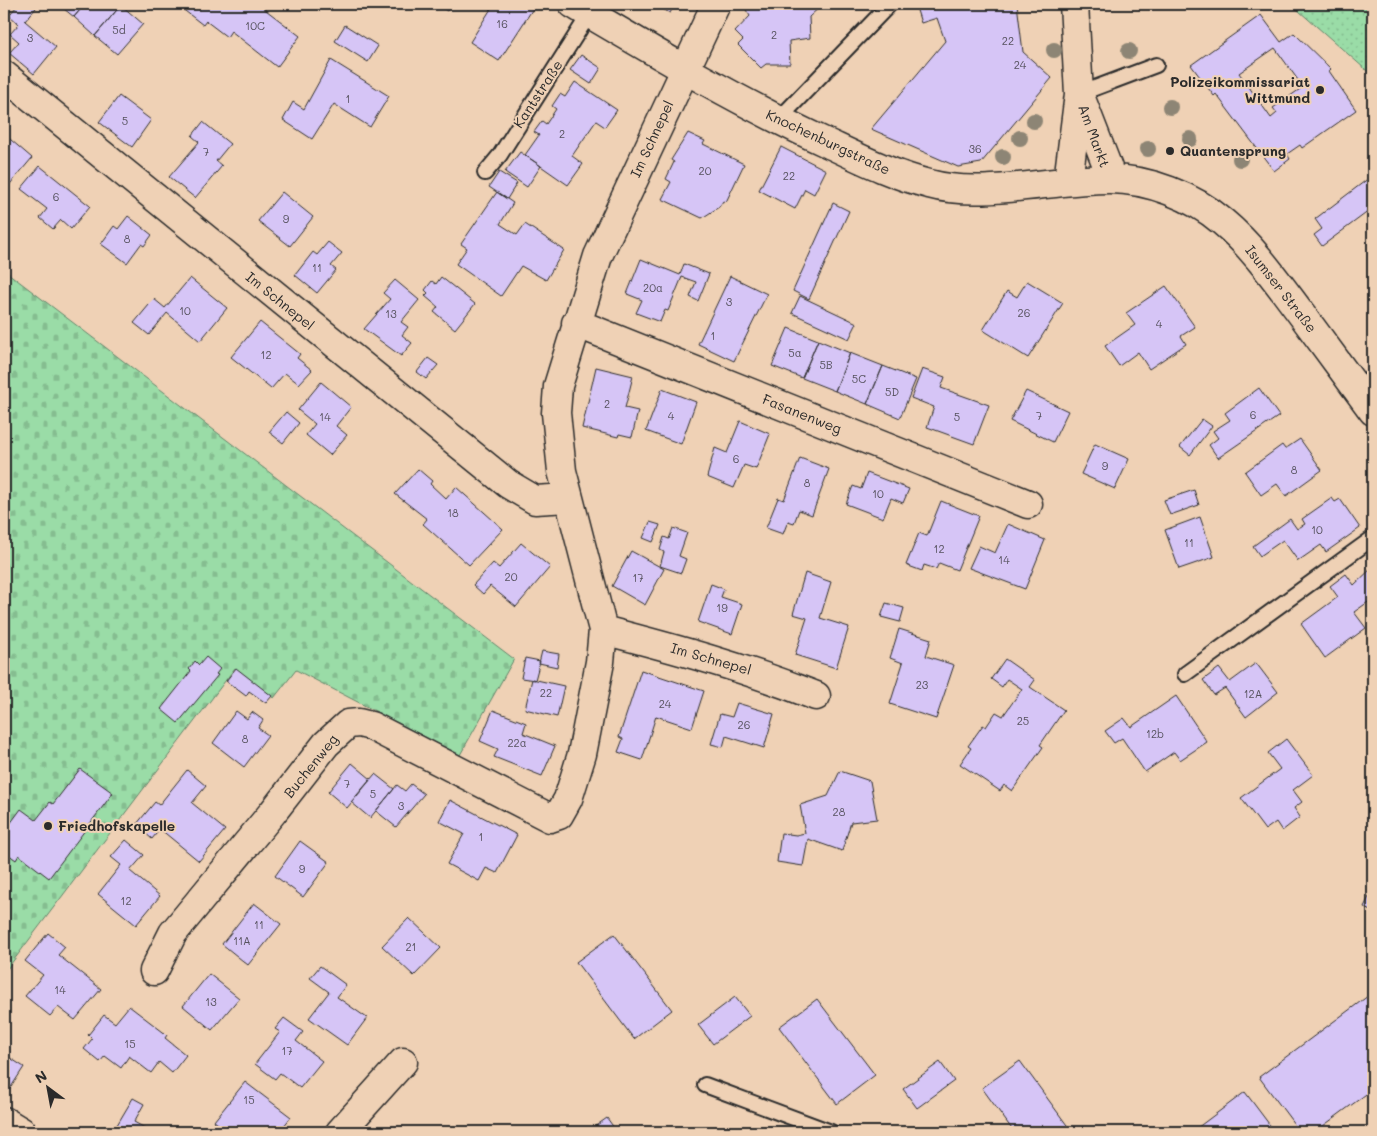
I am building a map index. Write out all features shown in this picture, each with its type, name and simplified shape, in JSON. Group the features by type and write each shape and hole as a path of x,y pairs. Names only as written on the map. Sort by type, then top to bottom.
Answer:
{"street":[{"name":"Im Schnepel","path":"559,815 568,799 582,754 600,662 603,630 568,498 559,448 556,413 558,386 598,256 716,4"},
{"name":"Am Markt","path":"1068,181 1078,94 1074,4"},
{"name":"Knochenburgstraße","path":"581,9 778,120 885,170 930,185 957,189 981,189 1108,179"},
{"name":"Im Schnepel","path":"4,75 508,484 535,500 568,498"},
{"name":"Am Markt","path":"1078,94 1108,168 1108,179"},
{"name":"Isumser Straße","path":"1108,179 1155,186 1188,200 1222,221 1272,274 1373,411"},
{"name":"Fasanenweg","path":"576,323 1028,504"},
{"name":"Im Schnepel","path":"603,630 706,656 764,675 816,696"},
{"name":"Buchenweg","path":"154,972 174,933 274,812 326,744 348,724 359,723 371,726 550,818 559,815"},
{"path":"340,1132 403,1062"},
{"path":"4,1121 22,1132"}],"lane":[{"path":"778,120 890,4"},
{"name":"Kantstraße","path":"485,173 500,154 581,9"},
{"path":"1078,94 1156,65"},
{"path":"1186,674 1373,538"},
{"path":"706,1086 831,1132"}],"green space":[{"path":"1291,4 1373,4 1373,76"},
{"path":"4,270 514,659 460,755 296,670 274,698 235,668 4,973"}],"building":[{"path":"19,4 30,4 36,8 25,21 56,47 34,74 9,53 19,42 10,34 19,24 9,15"},
{"path":"58,4 85,4 74,17"},
{"path":"85,4 121,5 95,36 74,17"},
{"path":"176,4 258,4 300,36 277,67 231,31 227,37 206,21 203,25"},
{"path":"436,4 452,4 447,11"},
{"path":"494,4 528,4 534,7 499,61 470,42"},
{"path":"653,4 675,4 670,13"},
{"path":"752,4 823,4 809,17 810,38 789,41 790,64 766,64 761,68 738,45 743,40 735,32 750,16 746,10"},
{"path":"915,4 1017,4 1023,52 1052,78 981,163 958,167 871,129 945,41 937,18 921,23"},
{"path":"121,5 143,24 117,54 95,36"},
{"name":"Polizeikommissariat Wittmund","path":"1261,15 1281,42 1294,33 1331,69 1329,71 1356,110 1302,148 1300,145 1287,154 1290,159 1274,171 1216,94 1214,96 1191,65","holes":["1275,48 1303,87 1273,108 1277,113 1271,118 1239,73"]},
{"path":"345,25 378,46 368,62 335,41"},
{"path":"581,55 601,68 591,84 570,70"},
{"path":"331,60 389,96 370,127 334,104 312,139 283,120 293,102 304,109"},
{"path":"575,82 617,110 605,127 596,121 572,156 583,164 568,185 525,155 539,135 534,132 542,121 546,124 556,109 552,106 560,94 565,97"},
{"path":"119,96 151,120 132,147 99,122"},
{"path":"203,122 230,144 216,161 222,166 195,198 169,177 199,142 192,136"},
{"path":"688,133 705,141 703,144 744,164 726,202 723,201 719,207 702,218 662,199 671,182 666,179 674,162 671,160"},
{"path":"4,134 32,158 5,190 4,189"},
{"path":"781,147 826,170 814,194 805,189 795,209 759,190"},
{"path":"520,152 541,166 527,187 505,172"},
{"path":"40,166 90,206 71,229 61,220 53,229 40,218 47,209 21,189"},
{"path":"499,172 517,183 507,199 489,187"},
{"path":"1373,175 1373,208 1322,246 1314,235 1322,229 1315,219"},
{"path":"282,192 313,217 290,246 258,221"},
{"path":"497,192 513,203 500,224 517,235 525,224 564,250 546,280 521,266 501,296 456,264 467,248 461,244"},
{"path":"833,203 849,211 809,299 793,291"},
{"path":"128,216 152,235 144,246 141,244 127,263 101,244 114,226 118,229"},
{"path":"328,242 342,253 331,266 336,270 317,293 295,275 313,252 317,255"},
{"path":"641,259 680,275 684,264 709,274 698,301 690,297 696,282 682,277 668,311 665,310 660,322 636,313 642,300 627,294"},
{"path":"730,276 767,294 734,361 698,344"},
{"path":"441,277 475,304 455,329 434,312 438,307 425,296 428,293 425,290 432,281 436,284"},
{"path":"190,278 227,308 200,341 167,313 149,335 134,323 154,299 165,308"},
{"path":"395,280 419,300 401,322 408,327 402,335 412,343 401,356 364,329 390,299 383,293"},
{"path":"1027,281 1063,303 1028,358 983,330 1007,291 1017,297"},
{"path":"1166,286 1195,327 1181,336 1186,344 1149,369 1138,352 1119,366 1105,346 1135,325 1126,313"},
{"path":"800,296 857,323 849,339 792,313"},
{"path":"260,322 300,354 297,358 312,370 299,384 285,373 271,389 231,357"},
{"path":"788,328 818,340 802,378 772,366"},
{"path":"818,340 850,353 835,391 802,378"},
{"path":"850,353 883,366 867,404 835,391"},
{"path":"428,358 438,365 426,379 417,372"},
{"path":"883,366 916,379 900,418 867,404"},
{"path":"596,367 633,376 625,408 638,411 632,437 619,434 618,437 582,428"},
{"path":"922,369 945,377 941,388 989,405 974,444 927,427 934,407 911,398"},
{"path":"321,382 351,407 336,426 347,435 330,455 306,435 315,424 298,410"},
{"path":"1259,388 1279,416 1218,458 1209,445 1218,438 1213,431 1230,420 1225,413"},
{"path":"662,389 696,402 681,444 646,431"},
{"path":"1026,391 1068,411 1053,442 1010,421"},
{"path":"286,412 299,423 283,443 269,432"},
{"path":"1202,419 1212,426 1190,455 1180,447"},
{"path":"740,421 770,434 756,469 744,465 734,488 707,477 715,448 727,453"},
{"path":"1300,439 1322,470 1286,496 1277,484 1261,495 1245,472 1282,445 1285,449"},
{"path":"1095,444 1129,459 1115,489 1081,474"},
{"path":"800,458 829,469 812,515 799,510 794,523 788,521 783,534 766,528 778,498 784,500"},
{"path":"418,469 432,481 430,484 446,499 456,487 503,529 469,565 423,524 427,519 395,494"},
{"path":"867,473 909,489 903,503 891,498 883,518 846,504 853,486 861,489"},
{"path":"1194,490 1199,505 1170,515 1164,500"},
{"path":"1332,498 1335,502 1340,499 1360,528 1326,552 1321,545 1298,561 1283,540 1260,556 1253,546 1290,519 1297,529 1305,524 1302,519"},
{"path":"941,501 979,516 957,570 939,563 936,569 924,565 922,571 906,565 919,533 927,536"},
{"path":"1200,517 1214,557 1179,569 1165,530"},
{"path":"650,522 660,525 653,542 643,538"},
{"path":"1008,524 1045,540 1025,589 969,568 979,546 995,553"},
{"path":"673,528 687,533 679,556 686,559 681,573 660,566 664,552 660,550 664,537 669,539"},
{"path":"521,543 550,567 516,607 490,586 483,594 473,585 493,563 499,568"},
{"path":"631,551 664,569 645,605 612,586"},
{"path":"1373,567 1373,602 1371,600 1354,612 1366,628 1325,658 1301,624 1338,597 1330,586 1346,574 1354,585"},
{"path":"805,573 831,582 820,618 849,627 836,668 795,655 807,618 793,614"},
{"path":"711,584 724,589 721,597 742,604 732,634 698,622"},
{"path":"886,603 904,608 900,622 881,617"},
{"path":"899,629 931,639 926,656 954,665 936,719 890,704 903,663 890,658"},
{"path":"542,651 559,654 557,667 539,663"},
{"path":"206,657 220,669 216,674 218,675 178,723 161,709 191,671 189,669 195,661 199,665"},
{"path":"525,658 540,661 535,680 521,678"},
{"path":"1005,659 1035,680 1030,687 1064,710 1040,745 1043,747 1012,791 1004,785 1000,791 960,764 971,748 968,746 983,725 986,727 996,712 1003,716 1022,689 1007,679 1002,687 991,679"},
{"path":"1256,663 1278,692 1246,717 1225,688 1214,695 1203,680 1219,668 1230,682"},
{"path":"236,668 272,696 266,703 249,691 246,696 226,681"},
{"path":"641,670 704,691 692,728 656,716 642,760 618,752 623,739 619,737"},
{"path":"532,679 564,686 557,717 525,709"},
{"path":"1176,696 1207,742 1180,760 1174,752 1145,772 1122,738 1114,743 1105,731 1124,718 1131,727"},
{"path":"737,703 774,714 764,748 726,736 723,747 711,744 720,714 732,717"},
{"path":"493,710 526,723 523,733 555,746 542,776 494,757 498,749 480,741"},
{"path":"236,711 247,719 252,712 263,720 258,728 268,735 244,767 213,743"},
{"path":"1286,739 1313,775 1293,790 1302,802 1294,808 1300,817 1282,831 1276,822 1265,830 1241,798 1280,769 1268,753"},
{"path":"352,763 371,779 347,808 328,792"},
{"name":"Friedhofskapelle","path":"80,769 113,793 49,878 19,855 16,860 4,851 4,832 21,809 36,820 50,802 53,804"},
{"path":"187,770 206,786 192,803 225,830 199,861 160,829 152,839 136,825 155,802 159,805"},
{"path":"840,771 870,781 877,819 851,822 842,851 808,839 803,866 777,862 781,833 796,835 805,833 800,805 828,796"},
{"path":"375,774 394,789 370,818 351,802"},
{"path":"411,784 424,794 396,827 376,811 397,785 405,791"},
{"path":"450,800 517,835 497,873 486,868 479,881 447,864 464,834 439,821"},
{"path":"126,840 144,855 130,871 160,896 136,925 98,894 121,865 111,857"},
{"path":"300,841 329,862 303,897 275,876"},
{"path":"1373,889 1373,912 1364,907"},
{"path":"254,903 281,924 248,965 222,944"},
{"path":"409,918 441,948 414,976 382,946"},
{"path":"48,933 65,947 58,955 101,989 75,1020 58,1007 50,1016 25,996 43,975 25,961"},
{"path":"614,934 672,1010 634,1039 576,962"},
{"path":"320,966 346,985 337,997 367,1018 347,1045 309,1018 329,992 310,978"},
{"path":"209,974 239,998 212,1030 183,1006"},
{"path":"1368,996 1373,1004 1373,1089 1315,1132 1300,1132 1259,1077"},
{"path":"735,997 750,1016 713,1044 698,1025"},
{"path":"817,999 875,1075 837,1104 779,1027"},
{"path":"129,1006 167,1035 165,1038 186,1055 172,1073 159,1062 151,1073 129,1056 121,1068 105,1056 100,1062 84,1049 92,1039 88,1035 104,1015 115,1023"},
{"path":"284,1018 303,1032 296,1041 322,1061 300,1088 280,1073 275,1079 255,1064 280,1032 275,1029"},
{"path":"4,1054 24,1067 4,1098"},
{"path":"1020,1061 1072,1132 1014,1132 982,1088"},
{"path":"940,1062 954,1081 917,1108 903,1089"},
{"path":"245,1082 291,1117 279,1132 229,1132 214,1121"},
{"path":"1245,1092 1275,1132 1193,1132 1193,1131"},
{"path":"133,1098 144,1104 134,1122 152,1132 126,1132 117,1125"},
{"path":"607,1118 617,1132 587,1132"}],"place":[{"name":"Polizeikommissariat Wittmund","path":"1320,90"},
{"name":"Quantensprung","path":"1170,151"},
{"name":"Friedhofskapelle","path":"48,826"}]}
